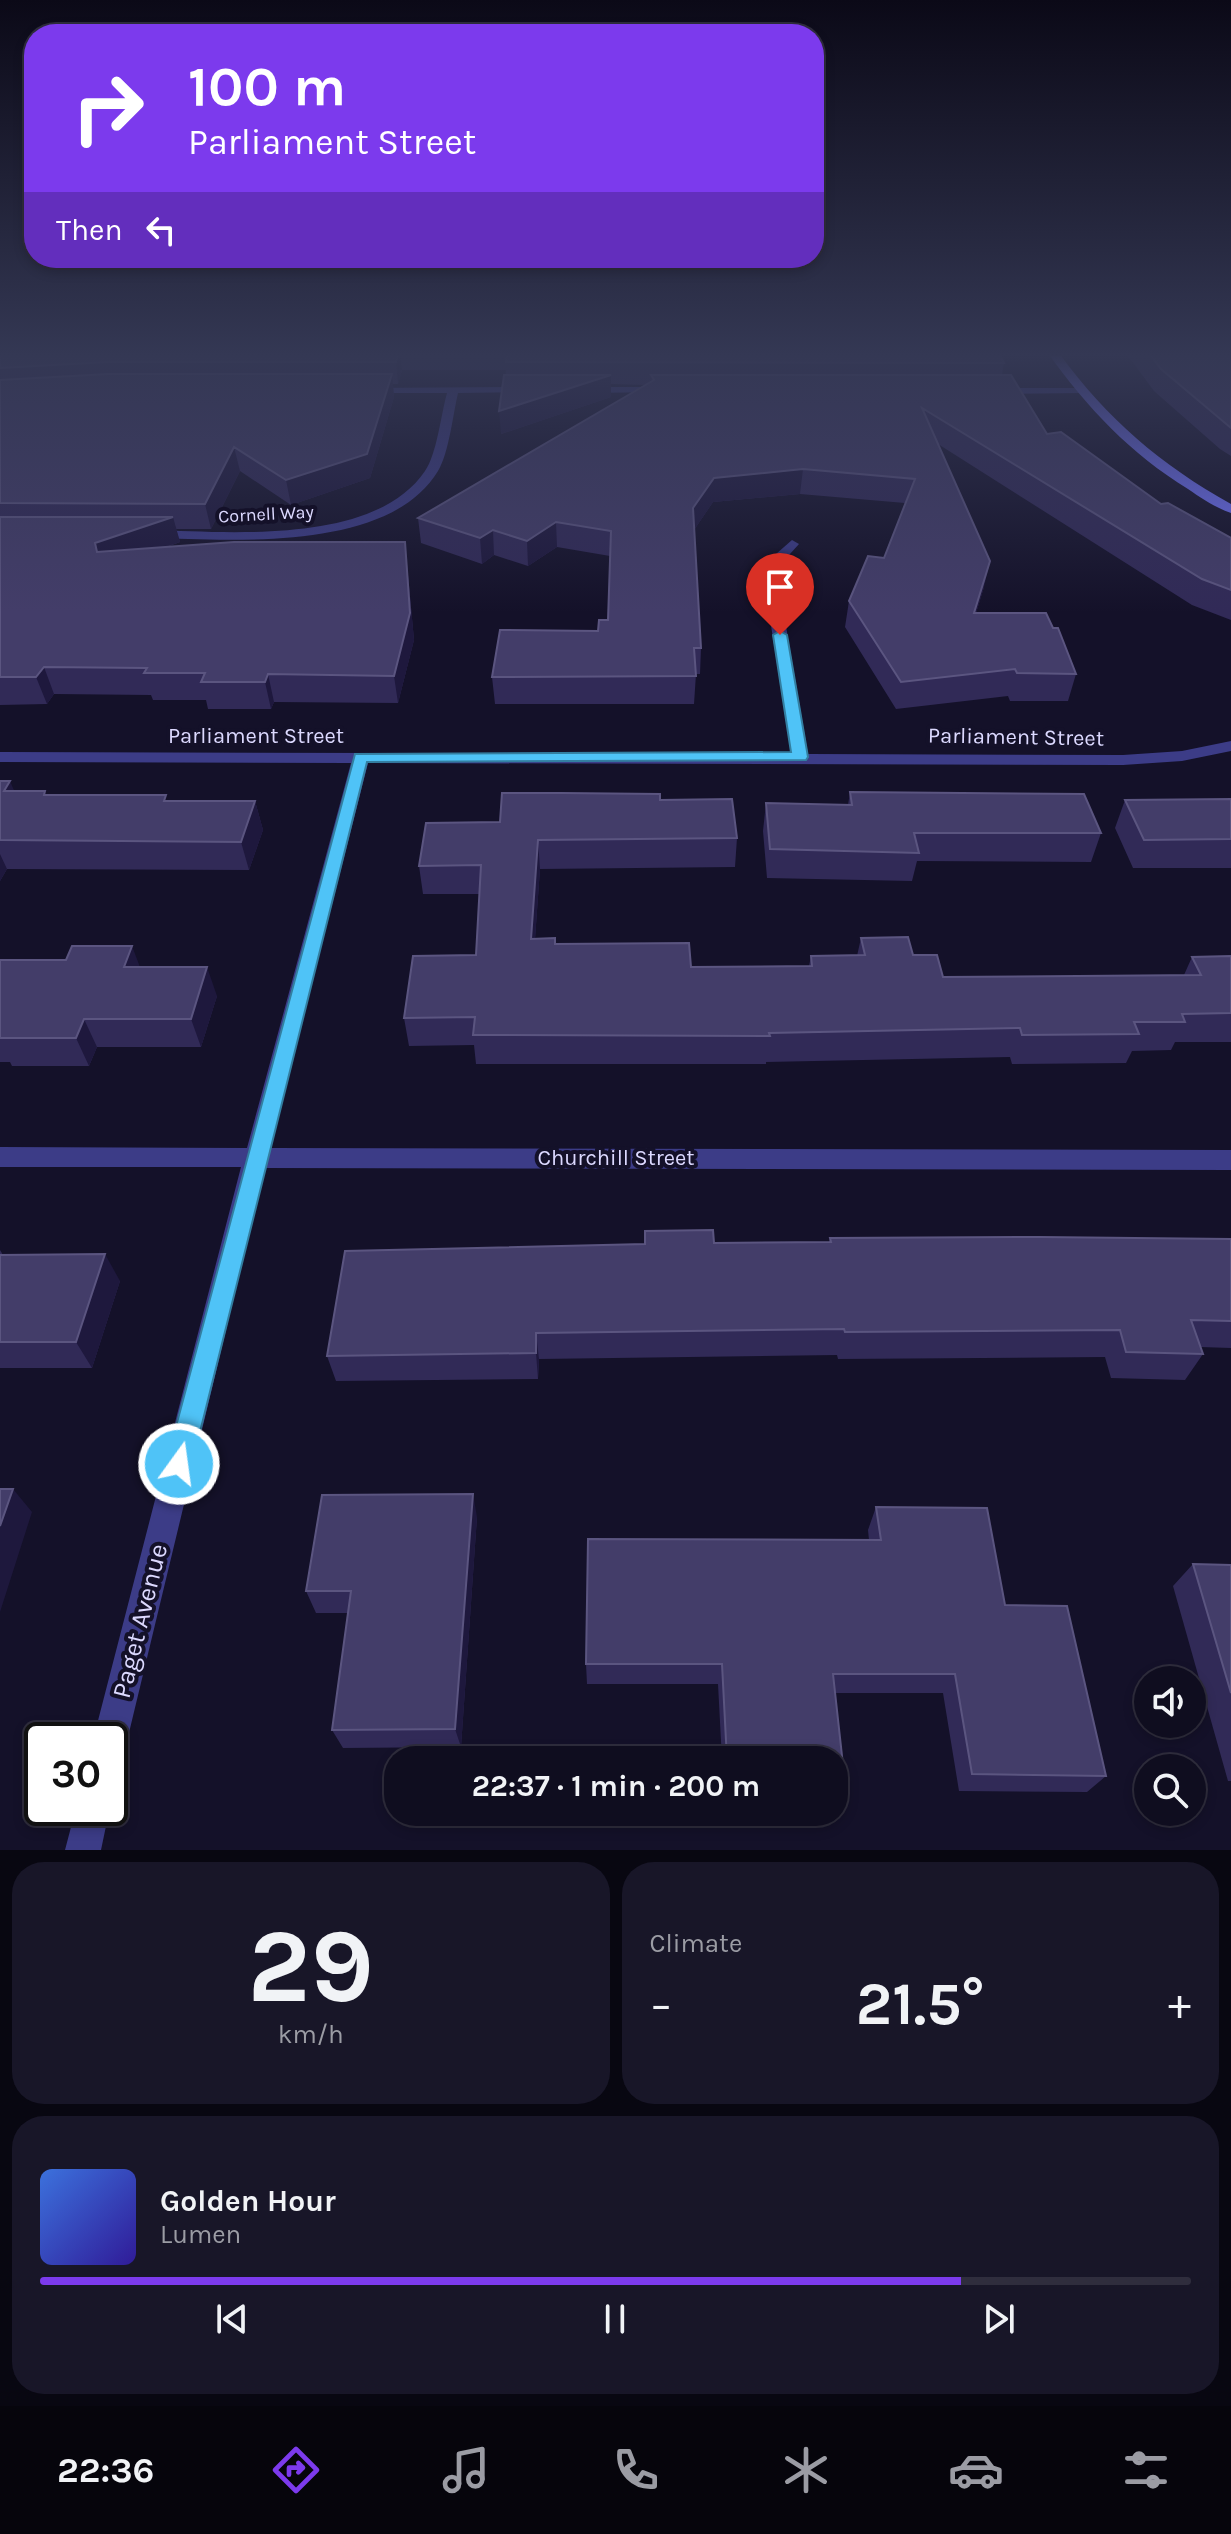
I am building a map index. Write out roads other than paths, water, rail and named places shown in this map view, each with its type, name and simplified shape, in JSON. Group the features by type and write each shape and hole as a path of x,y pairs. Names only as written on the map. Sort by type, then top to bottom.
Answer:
{"street":[{"name":"Cornell Way","path":"142,534 297,533 327,528 380,512 400,503 428,479 439,439"},
{"path":"1126,439 1148,458 1231,509"},
{"path":"792,544 773,564 770,574 800,757"},
{"name":"Parliament Street","path":"0,757 1155,759 1231,746"},
{"name":"Paget Avenue","path":"115,1722 256,1157 361,758"},
{"name":"Churchill Street","path":"0,1157 1231,1160"},
{"path":"83,1850 89,1826"}]}
